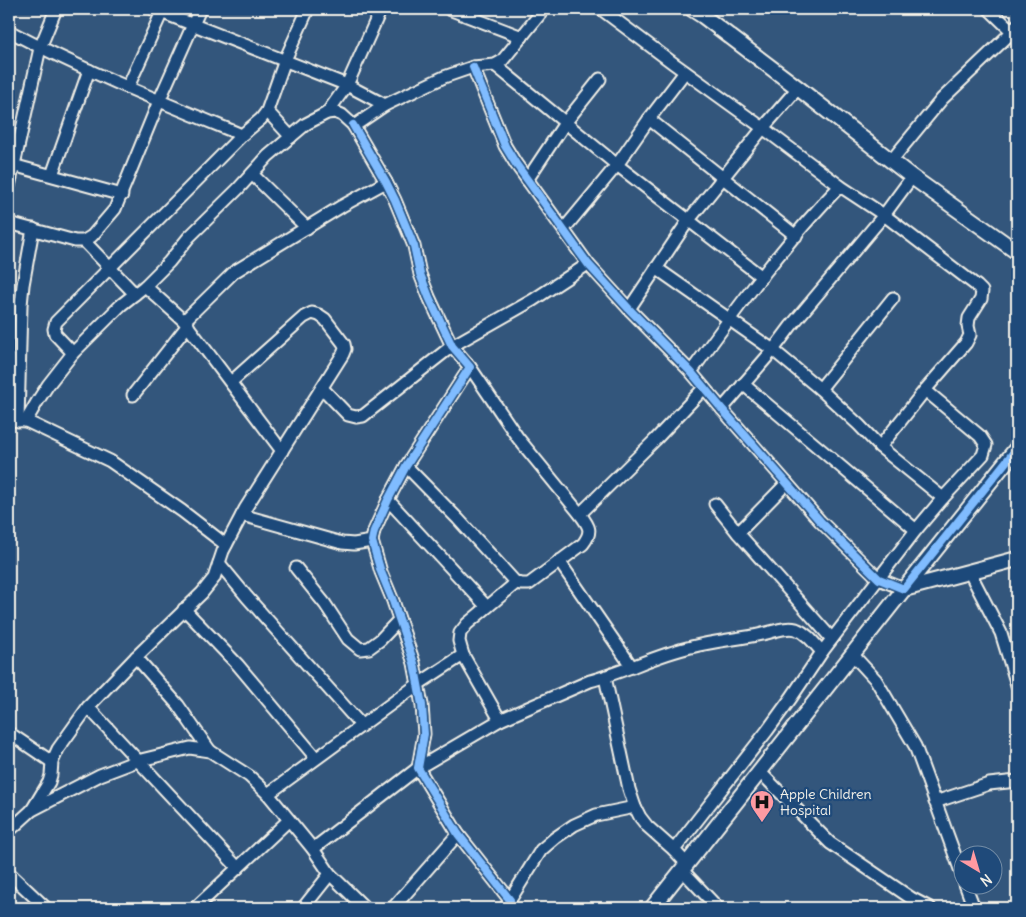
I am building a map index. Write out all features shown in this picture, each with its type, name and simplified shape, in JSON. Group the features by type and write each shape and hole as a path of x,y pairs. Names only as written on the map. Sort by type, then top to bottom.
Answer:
{"street":[{"path":"9,186 11,164 19,143 40,48 56,9"},
{"path":"9,223 75,241 84,241 92,236 115,209 122,195 159,101 200,9"},
{"path":"73,353 55,334 56,322 242,135 261,119 268,110 285,60 308,9"},
{"path":"327,113 347,85 381,9"},
{"path":"449,9 522,37"},
{"path":"353,125 385,105 444,77 473,67 495,65 502,61 544,9"},
{"path":"601,9 840,186 884,215 982,291 981,299 969,318 970,335 966,343 925,390 880,447"},
{"path":"692,9 798,88 912,178 1017,252"},
{"path":"892,161 942,100 1016,31 988,9"},
{"path":"128,87 158,11 347,85 385,105"},
{"path":"9,31 40,48 89,70 242,135"},
{"path":"495,65 616,165 762,277"},
{"path":"473,67 505,146 527,180 588,264 690,372 820,521 879,579 904,589 1017,559"},
{"path":"52,175 89,70"},
{"path":"564,230 616,165 685,72"},
{"path":"527,180 565,123 600,79"},
{"path":"630,309 688,221 798,88"},
{"path":"268,110 291,137"},
{"path":"18,421 37,402 73,353 121,304 145,286 169,262 189,238 268,156 306,124 327,113 335,112 342,115 353,125 386,182 414,246 420,274 452,346 470,367 518,438 580,514 589,530 588,536 583,544 529,584 516,583 458,519 406,466"},
{"path":"649,119 796,236"},
{"path":"11,164 122,195"},
{"path":"252,174 307,228"},
{"path":"722,409 773,350 912,178"},
{"path":"134,395 186,323 234,272 291,236 386,182"},
{"path":"690,372 729,318 762,277 818,209 840,186"},
{"path":"18,421 21,305 33,230"},
{"path":"84,241 135,294"},
{"path":"322,388 348,415 363,416 452,346 533,300 588,264"},
{"path":"656,268 773,350 820,389 880,447 943,498"},
{"path":"145,286 186,323 282,451"},
{"path":"820,389 893,298"},
{"path":"9,831 32,810 50,782 52,762 58,749 88,707 202,593 214,578 226,545 242,514 322,388 345,349 344,344 325,319 319,315 312,314 304,318 231,382"},
{"path":"470,367 406,466 388,500 374,531 372,541 381,572 414,663 422,705 424,734 418,768 458,834 508,904 541,850 554,838 574,825 596,815 635,807"},
{"path":"743,384 916,530"},
{"path":"580,514 655,440 704,388"},
{"path":"674,850 772,725 822,652 916,530 984,455 986,445 980,436 925,390"},
{"path":"18,421 110,461 182,511 226,545"},
{"path":"652,908 1017,448"},
{"path":"738,533 787,483"},
{"path":"388,500 487,607"},
{"path":"715,504 738,533 832,639"},
{"path":"242,514 342,543 354,544 372,541"},
{"path":"560,561 632,667"},
{"path":"219,563 247,597 362,725"},
{"path":"296,568 325,604 348,639 360,649 369,648 380,640 399,620"},
{"path":"970,571 1001,633 1017,685"},
{"path":"500,720 463,655 459,641 460,633 467,624 516,583"},
{"path":"184,609 238,665 316,758"},
{"path":"313,849 418,768 500,720 590,681 691,646 786,628 795,629 808,636 822,652"},
{"path":"853,654 876,680 915,746 954,853"},
{"path":"268,794 417,685 463,655"},
{"path":"136,657 178,705 210,751 249,776 268,794 313,849 330,874 365,908"},
{"path":"605,677 628,789 635,807 647,826 674,850 685,867 718,908"},
{"path":"88,707 238,868"},
{"path":"9,733 52,762"},
{"path":"32,810 100,775 137,761 190,748 210,751"},
{"path":"760,772 830,843 911,898 930,908"},
{"path":"935,802 989,784 1017,781"},
{"path":"195,908 289,820"},
{"path":"393,908 458,834"},
{"path":"9,873 46,908"},
{"path":"303,908 330,874"},
{"path":"969,894 974,908"}],"cycle path":[{"path":"473,67 505,146 588,264 691,372 820,521 879,579 904,589 1017,448"},
{"path":"353,125 395,200 414,246 420,274 452,346 470,367 406,466 388,500 374,531 372,541 381,572 414,663 422,705 424,734 418,768 458,834 510,900"}],"place":[{"name":"Apple Children Hospital","path":"762,823"}]}
